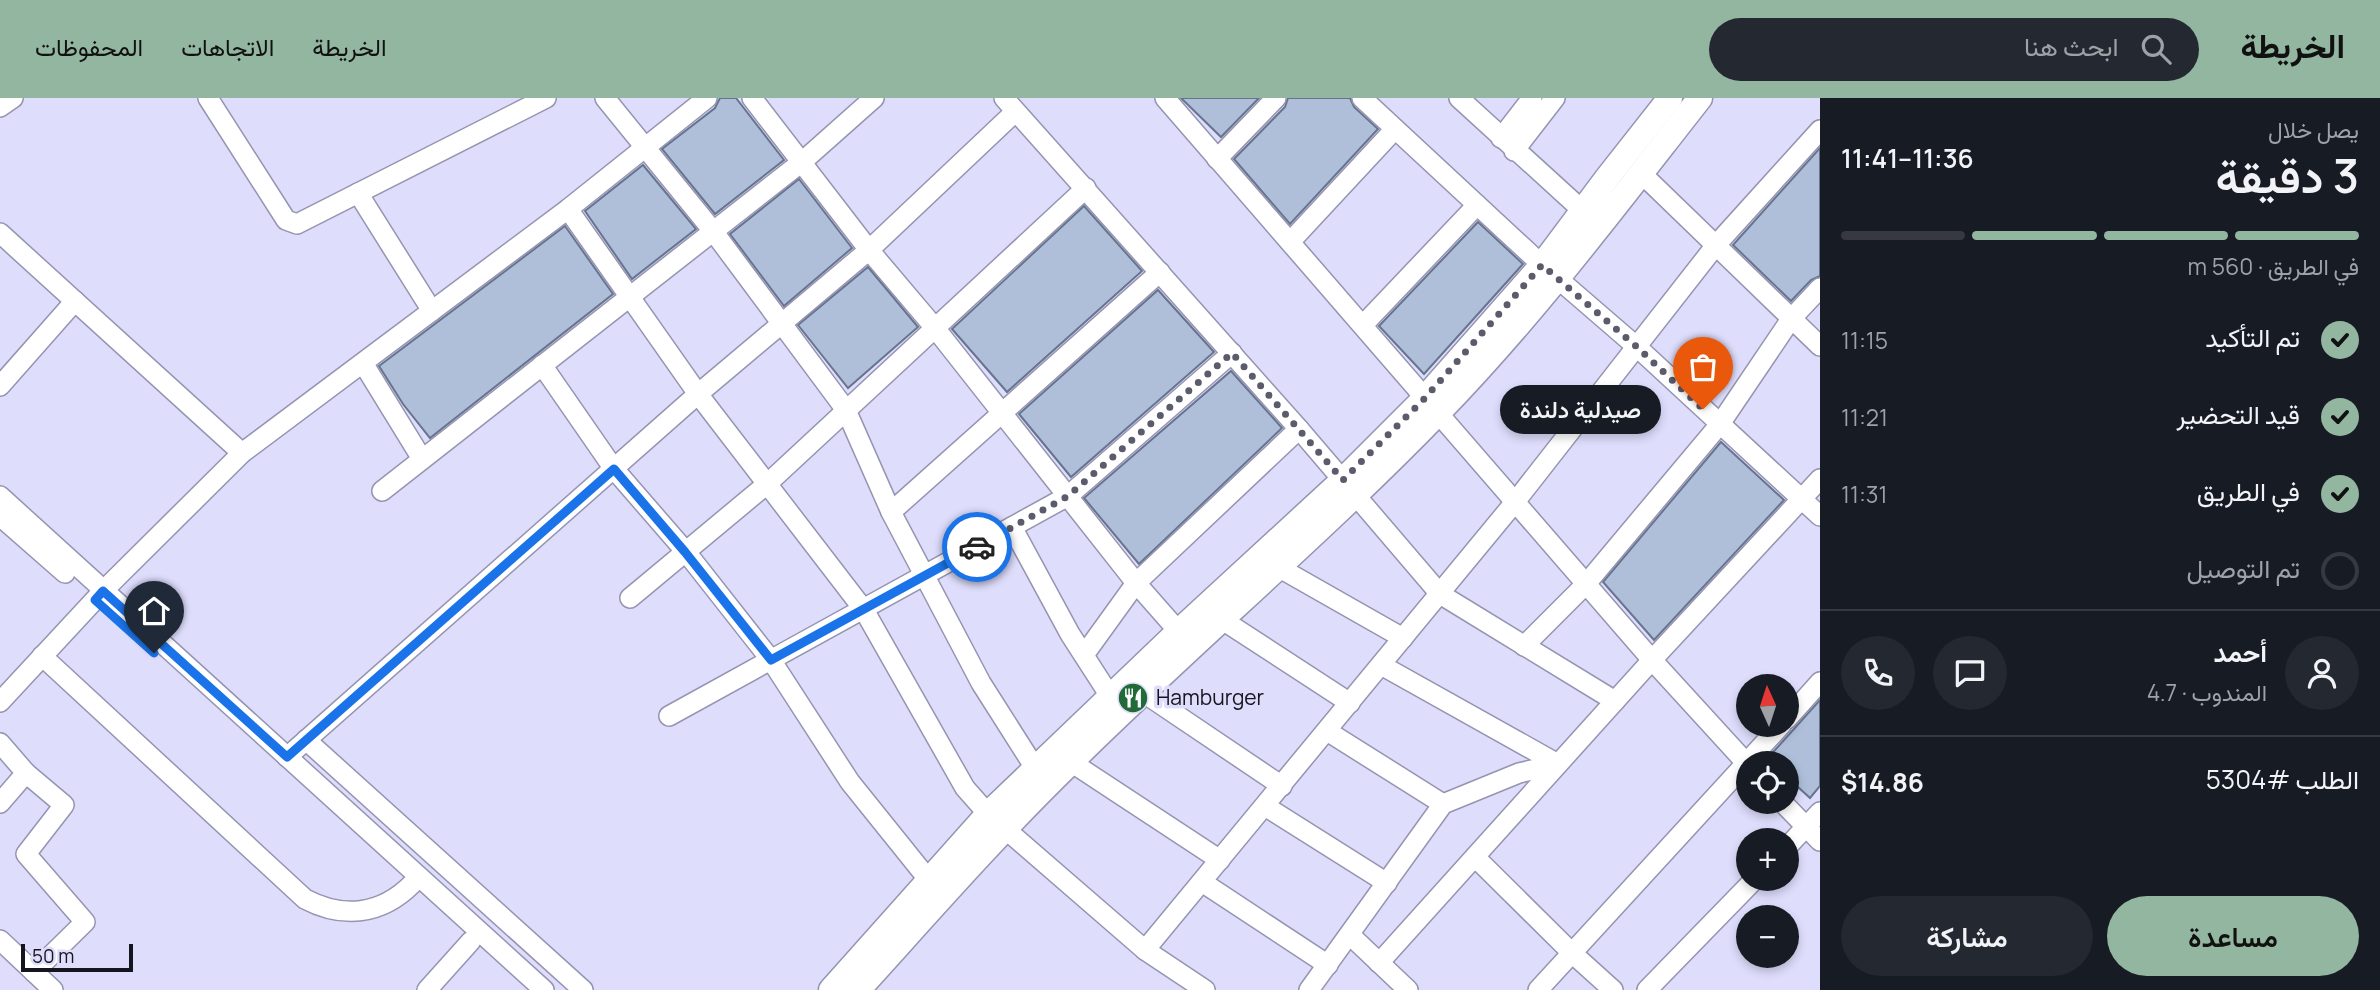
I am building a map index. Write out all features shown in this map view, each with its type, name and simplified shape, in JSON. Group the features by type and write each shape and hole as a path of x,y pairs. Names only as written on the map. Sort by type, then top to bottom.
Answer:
{"main road":[{"path":"831,990 928,879 1071,762 1144,693 1186,640 1350,487 1432,405 1518,327 1583,211 1670,98"},
{"path":"1550,272 1641,173 1700,98"},
{"path":"858,990 996,821 1035,768 1110,696 1186,640 1221,619 1278,567 1350,487"}],"street":[{"path":"0,107 13,98"},
{"path":"208,98 286,220 297,224 546,98"},
{"path":"605,98 713,231 846,410 891,512 981,683 1035,768"},
{"path":"0,702 99,596 242,453 568,209 707,98"},
{"path":"752,98 869,250 935,328 1136,583 1186,640"},
{"path":"382,491 803,162 874,98"},
{"path":"1165,98 1652,660 1736,751"},
{"path":"1217,159 1276,98"},
{"path":"1362,98 1820,516"},
{"path":"1459,98 1583,211"},
{"path":"1507,144 1532,98"},
{"path":"1507,144 1555,98"},
{"path":"287,757 698,394 869,250 1010,105 1299,429 1440,594 1615,702"},
{"path":"1290,242 1395,129"},
{"path":"1145,950 1515,502 1716,245 1820,130"},
{"path":"1641,173 1820,346"},
{"path":"630,598 767,484 1086,188"},
{"path":"358,193 432,311"},
{"path":"1363,325 1477,205"},
{"path":"568,209 631,295 698,394 864,610 965,788 996,821 1145,950 1205,990"},
{"path":"0,233 242,453"},
{"path":"891,512 1160,272"},
{"path":"1524,646 1586,584 1720,424 1791,318 1820,288"},
{"path":"0,386 75,302"},
{"path":"669,716 1068,496 1232,353"},
{"path":"363,363 422,459"},
{"path":"542,365 614,469 685,552 771,660 850,782 928,879"},
{"path":"1084,655 1136,583 1299,429"},
{"path":"1379,963 1652,660 1820,479"},
{"path":"0,496 99,596 527,990"},
{"path":"0,516 99,596 287,757 544,990"},
{"path":"1012,527 1110,696"},
{"path":"1278,567 1403,638"},
{"path":"1221,619 1350,703"},
{"path":"42,656 305,899 332,911 361,912 389,903 412,884"},
{"path":"1381,665 1558,764"},
{"path":"1799,706 1820,682"},
{"path":"1144,693 1282,786"},
{"path":"1327,731 1443,804"},
{"path":"1759,751 1771,737"},
{"path":"306,740 583,990"},
{"path":"0,743 26,773 64,805 26,854 85,922 34,972"},
{"path":"1071,762 1220,860"},
{"path":"1309,990 1443,804 1519,773 1558,764"},
{"path":"0,803 26,773"},
{"path":"1538,990 1736,777"},
{"path":"1265,806 1387,883"},
{"path":"1794,814 1813,834 1820,812"},
{"path":"1475,857 1613,990"},
{"path":"1202,882 1328,965"},
{"path":"1647,990 1743,891"},
{"path":"1350,935 1408,990"},
{"path":"0,940 53,990"},
{"path":"427,990 471,941"}],"building":[{"path":"720,98 736,98 784,160 715,214 662,149 715,108"},
{"path":"1181,98 1259,98 1221,137"},
{"path":"1288,98 1350,98 1354,107 1378,129 1290,224 1234,159 1285,107"},
{"path":"1820,148 1820,276 1811,280 1791,301 1733,245"},
{"path":"643,165 696,229 632,279 585,211"},
{"path":"799,179 852,248 784,306 730,234"},
{"path":"1084,206 1142,271 1007,392 952,329"},
{"path":"1478,222 1523,264 1424,374 1379,326"},
{"path":"565,226 613,294 430,438 403,404 379,366"},
{"path":"868,267 918,327 848,388 798,325"},
{"path":"1158,290 1214,352 1071,477 1019,414"},
{"path":"1231,371 1282,428 1139,564 1084,498"},
{"path":"1721,442 1784,500 1654,640 1603,582"},
{"path":"1820,700 1820,786 1810,798 1799,788 1799,751 1774,751 1787,737 1799,737 1799,723"}],"way so far":[{"path":"977,547 1068,496 1232,353 1343,480 1425,398 1542,265 1637,347 1703,409"}],"place":[{"name":"صيدلية دلندة","path":"1703,409"},
{"name":"Hamburger","path":"1133,698"}],"route":[{"path":"154,653 95,600 103,591 287,757 614,469 685,552 771,660 977,547"}]}
